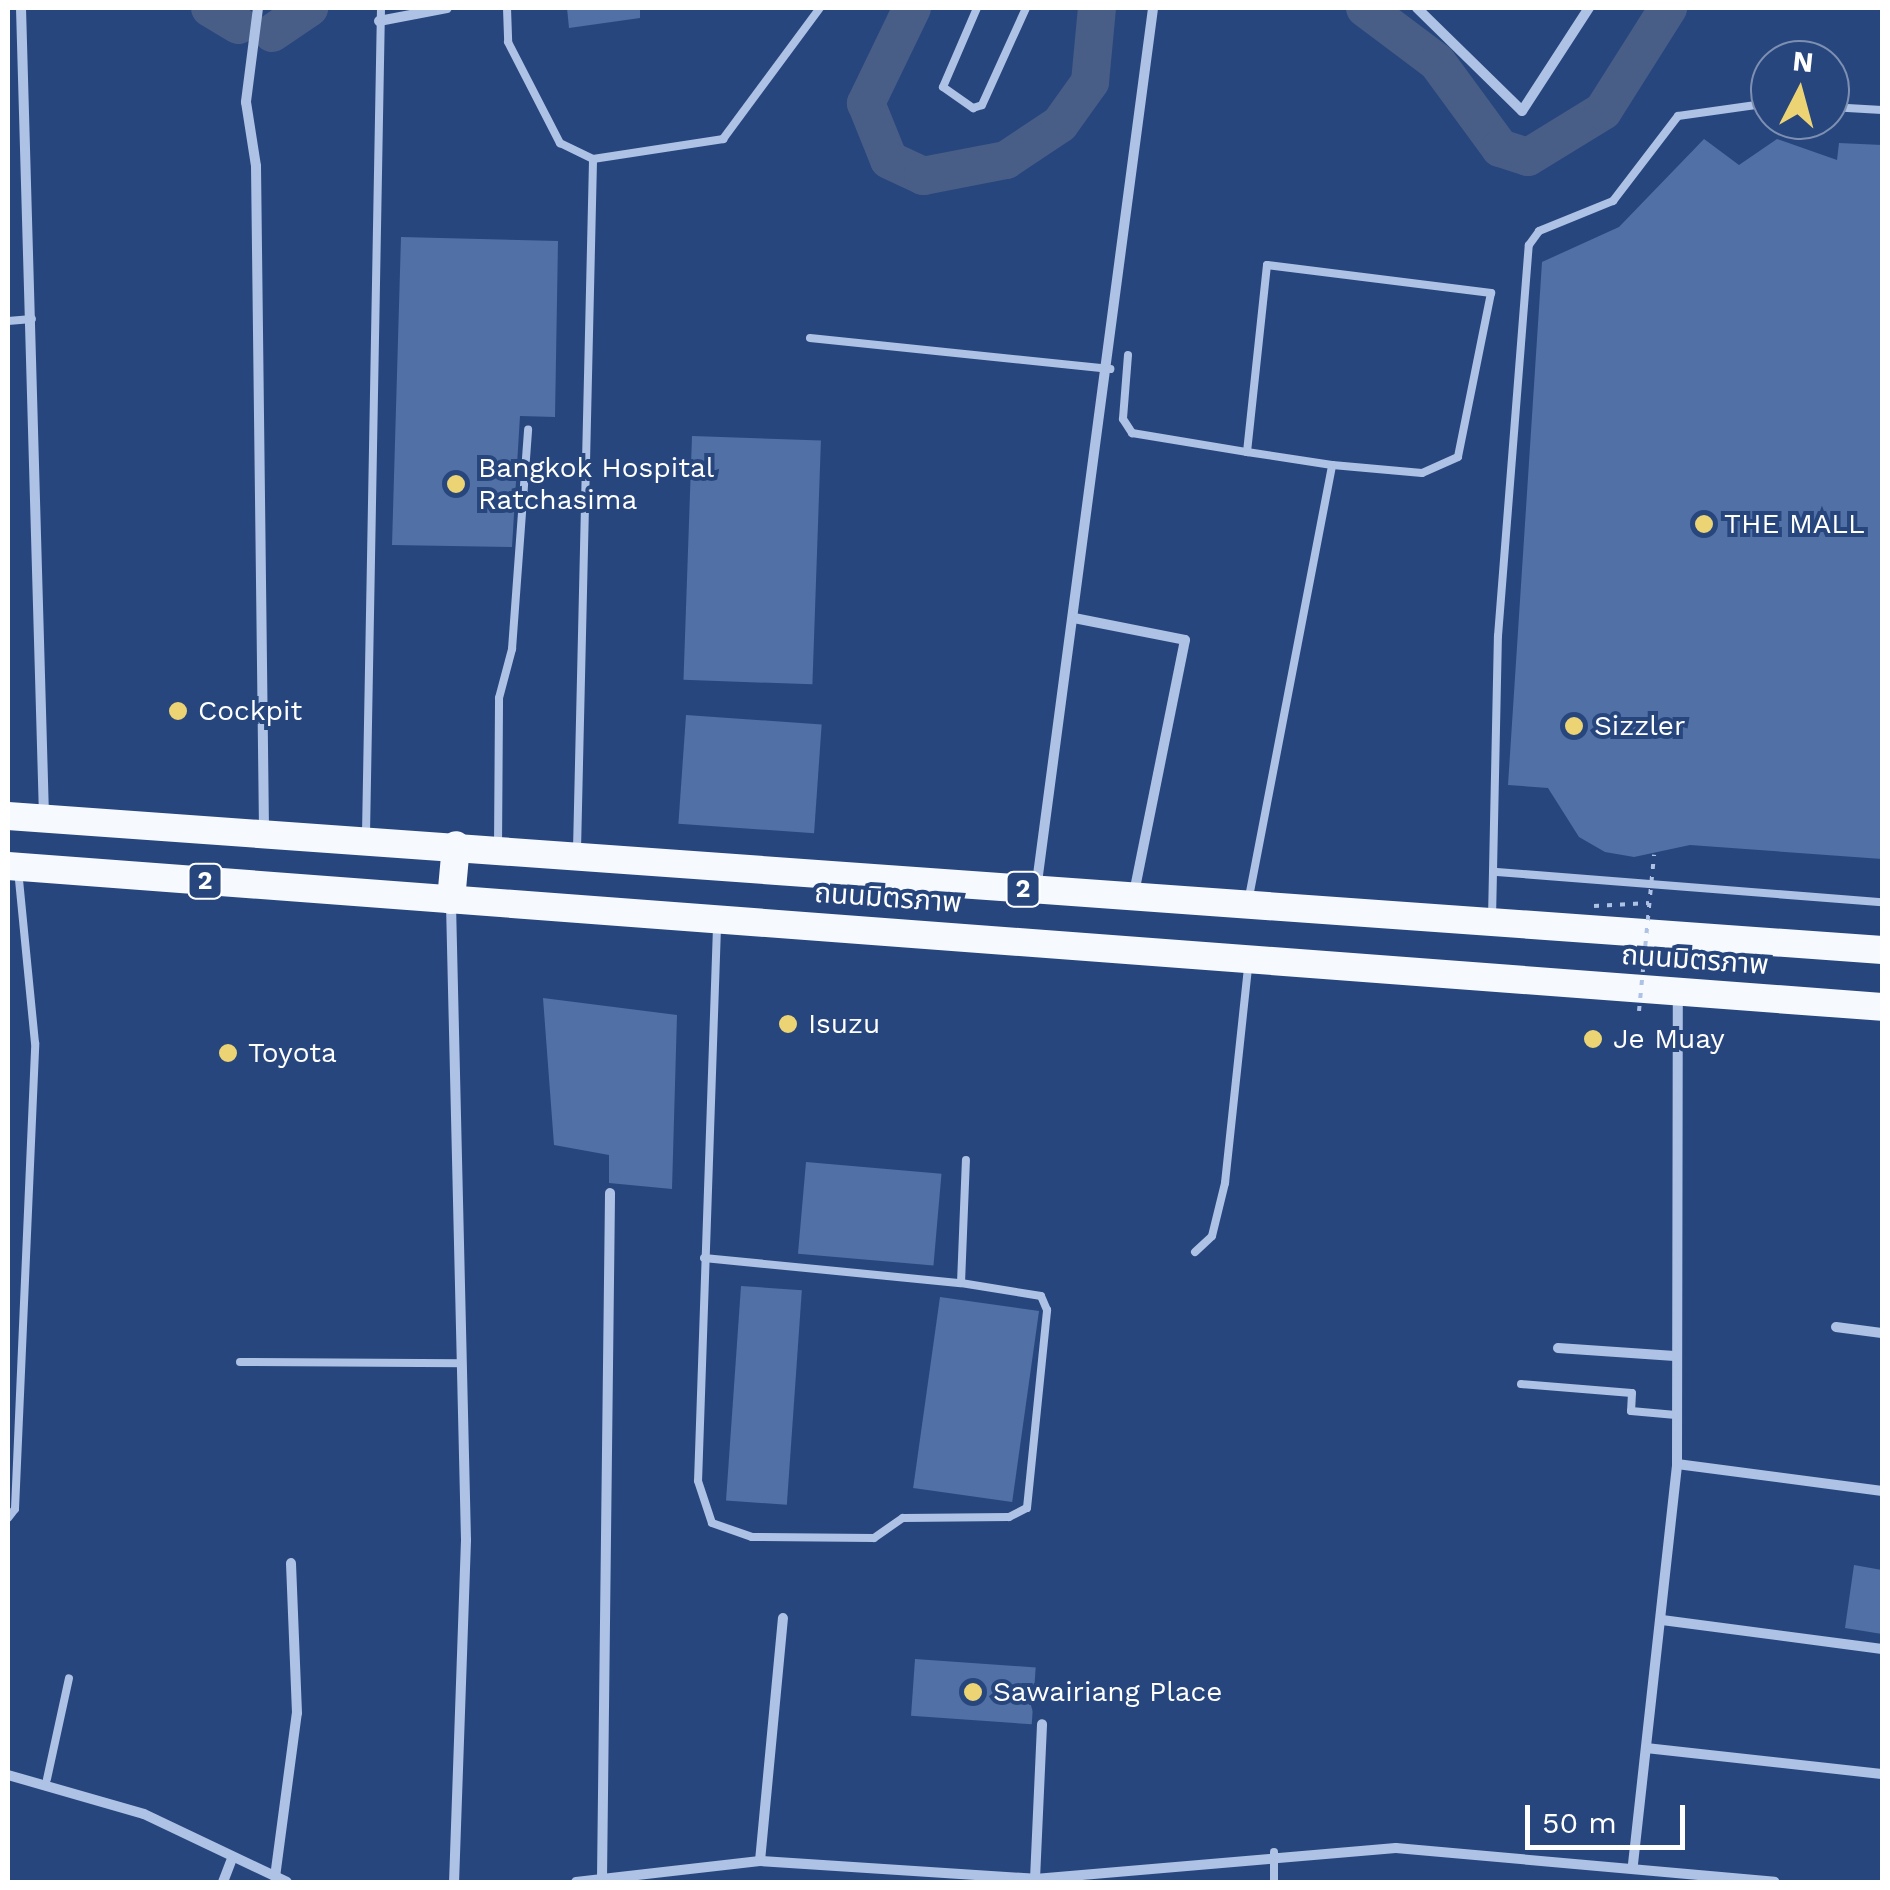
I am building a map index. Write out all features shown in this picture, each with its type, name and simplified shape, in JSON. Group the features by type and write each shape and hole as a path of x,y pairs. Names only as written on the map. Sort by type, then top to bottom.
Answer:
{"highway":[{"name":"ถนนมิตรภาพ","path":"8,816 498,847 1134,898 1882,950"},
{"path":"451,900 456,844"},
{"name":"ถนนมิตรภาพ","path":"13,866 1882,1007"}],"street":[{"path":"21,8 44,818"},
{"path":"258,8 246,102 256,166 264,832"},
{"path":"379,21 447,8"},
{"path":"1036,890 1110,369 1140,51 1153,8"},
{"path":"1417,8 1522,111 1556,67 1582,10"},
{"path":"1074,618 1185,640 1134,898"},
{"path":"451,900 462,1363 454,1882"},
{"path":"1632,1864 1677,1464 1678,992"},
{"path":"602,1880 610,1193"},
{"path":"1836,1327 1882,1333"},
{"path":"1558,1348 1675,1356"},
{"path":"1677,1464 1882,1491"},
{"path":"275,1877 297,1713 291,1563"},
{"path":"760,1861 783,1618"},
{"path":"1662,1620 1882,1649"},
{"path":"1035,1879 1042,1724"},
{"path":"1646,1748 1882,1774"},
{"path":"8,1775 47,1780 287,1882"},
{"path":"576,1882 760,1861 958,1878 1035,1879 1274,1852 1396,1848 1632,1864 1774,1882"},
{"path":"223,1882 232,1858"}],"lane":[{"path":"366,839 381,8"},
{"path":"507,8 508,42 560,143 593,160 723,139 820,8"},
{"path":"976,8 943,87 973,108 982,105 1026,8"},
{"path":"1492,921 1497,872 1498,636 1529,245 1539,232 1613,201 1678,116 1750,106"},
{"path":"1850,108 1882,110"},
{"path":"577,853 593,160"},
{"path":"1128,355 1123,419 1132,434 1247,452 1332,465 1422,473 1458,457 1491,294 1268,265 1247,452"},
{"path":"8,321 32,318"},
{"path":"810,338 1110,369"},
{"path":"498,847 499,698 512,649 528,430"},
{"path":"1248,906 1332,465"},
{"path":"8,1518 35,1043 13,866"},
{"path":"1497,872 1882,902"},
{"path":"704,1258 960,1283 1046,1301 1027,1508 1009,1517 903,1518 874,1538 752,1536 712,1523 698,1481 704,1258 718,918"},
{"path":"1195,1252 1212,1236 1226,1183 1249,958"},
{"path":"960,1283 966,1160"},
{"path":"240,1362 462,1363"},
{"path":"1522,1384 1632,1393 1630,1411 1676,1415"},
{"path":"47,1780 69,1678"},
{"path":"1274,1852 1274,1882"}],"path":[{"path":"1639,1011 1654,856"},
{"path":"1594,900 1649,903"}],"building":[{"path":"567,8 640,8 640,18 569,28"},
{"name":"THE MALL","path":"1704,139 1739,165 1776,140 1837,160 1839,143 1882,145 1882,859 1690,845 1634,857 1605,852 1579,837 1548,788 1508,785 1542,262 1619,227"},
{"name":"Bangkok Hospital Ratchasima","path":"401,237 558,241 555,417 520,416 512,547 392,545"},
{"path":"692,436 821,441 812,684 683,680"},
{"path":"686,715 822,724 814,833 678,824"},
{"path":"543,998 677,1015 672,1189 609,1183 609,1155 554,1145"},
{"path":"806,1162 941,1174 933,1266 798,1254"},
{"path":"741,1286 802,1290 787,1505 726,1500"},
{"path":"940,1297 1039,1311 1012,1502 913,1488"},
{"path":"1854,1565 1882,1570 1882,1634 1845,1628"},
{"name":"Sawairiang Place","path":"915,1659 1036,1667 1032,1724 911,1716"}],"waterway":[{"path":"210,8 238,25"},
{"path":"272,33 309,8"},
{"path":"912,8 866,103 889,160 923,176 1006,160 1060,124 1090,82 1097,8"},
{"path":"1365,8 1437,62 1500,148 1528,157 1603,111 1668,8"}],"place":[{"name":"Bangkok Hospital Ratchasima","path":"456,484"},
{"name":"THE MALL","path":"1704,524"},
{"name":"Cockpit","path":"178,711"},
{"name":"Sizzler","path":"1574,726"},
{"name":"Isuzu","path":"788,1024"},
{"name":"Je Muay","path":"1593,1039"},
{"name":"Toyota","path":"228,1053"},
{"name":"Sawairiang Place","path":"973,1692"}]}
